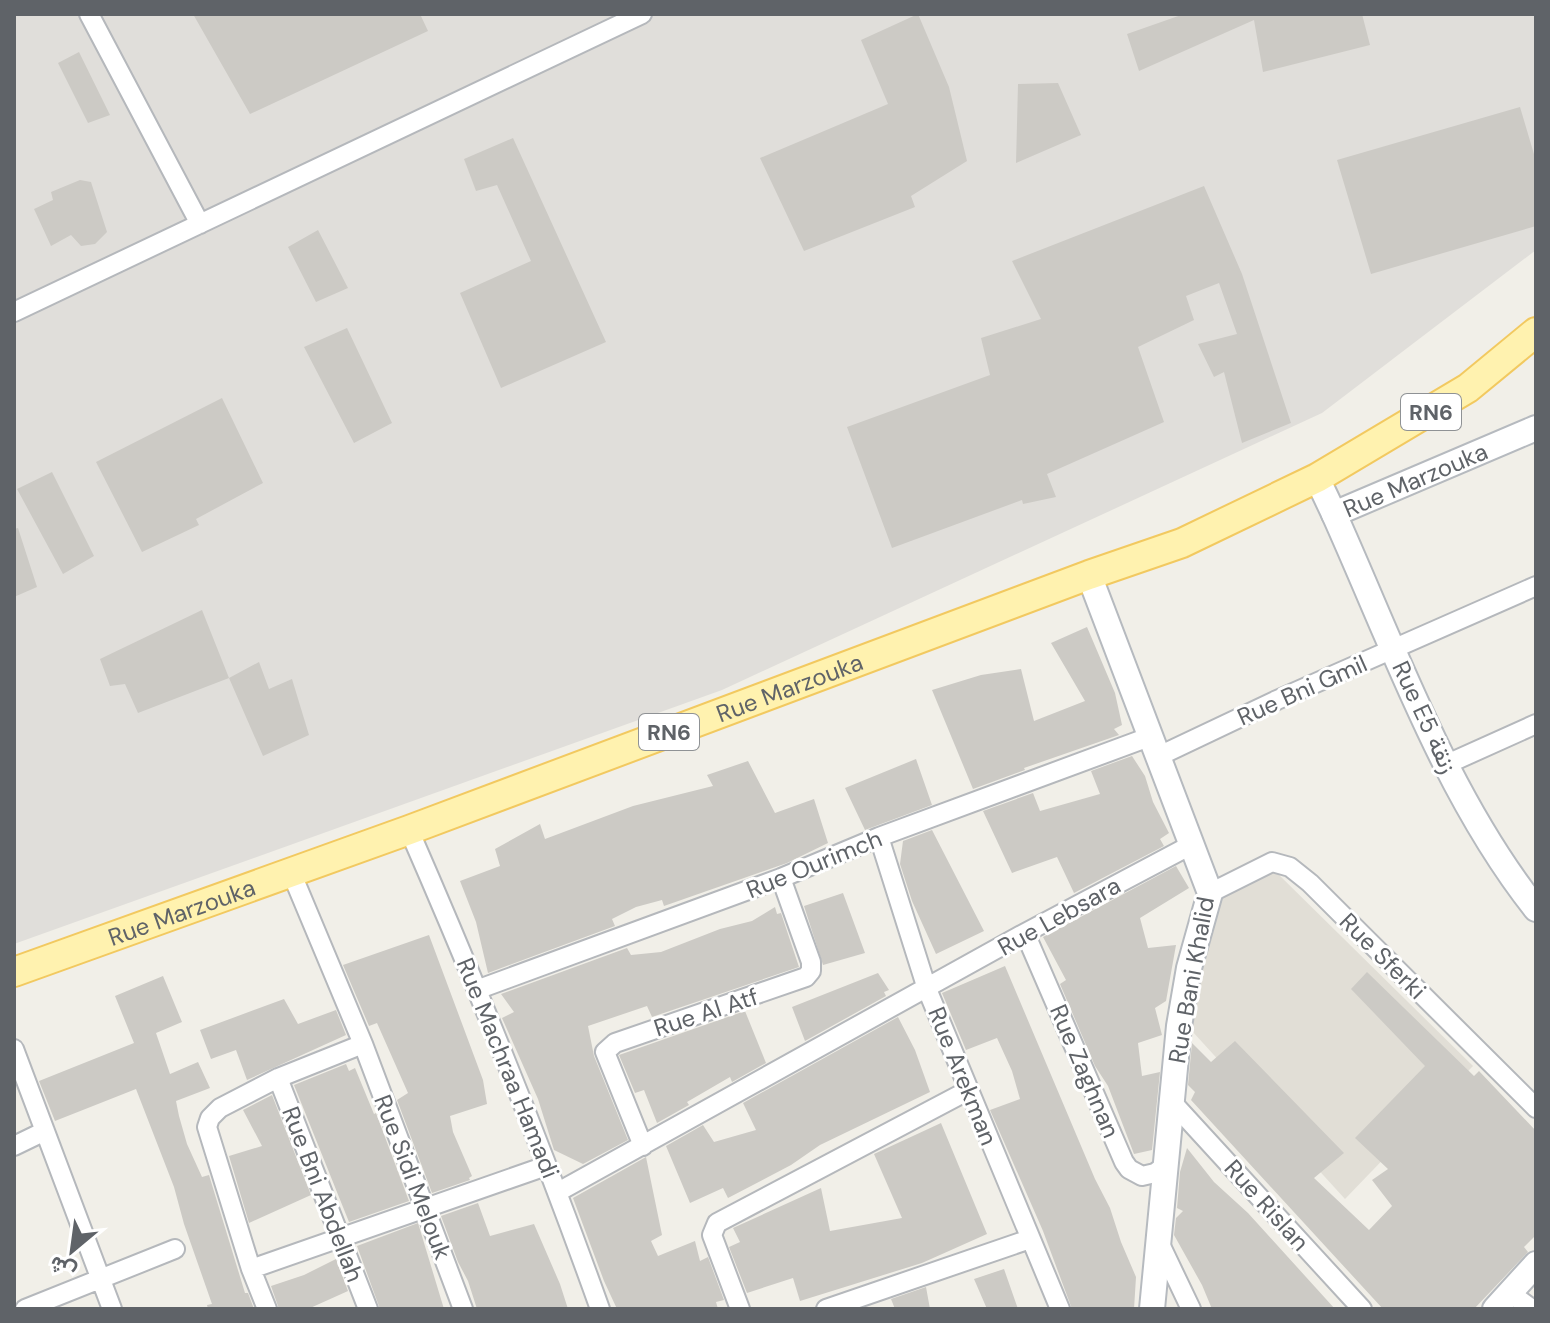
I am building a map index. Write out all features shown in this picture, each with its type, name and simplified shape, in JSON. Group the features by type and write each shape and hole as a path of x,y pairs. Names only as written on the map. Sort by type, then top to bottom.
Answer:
{"main road":[{"name":"RN6","path":"1317,478 1468,388 1536,332"},
{"name":"Rue Marzouka","path":"14,972 409,830 1182,543 1317,478"}],"street":[{"path":"89,14 200,224"},
{"path":"14,312 642,14"},
{"name":"Rue Marzouka","path":"1317,478 1334,514 1536,428"},
{"name":"Rue E5 زنقة","path":"1334,514 1445,765 1488,840 1536,909"},
{"name":"Rue Bani Khalid","path":"1089,575 1210,893 1189,968 1179,1026 1152,1309"},
{"name":"Rue Bni Gmil","path":"1153,747 1277,700 1536,586"},
{"path":"1445,765 1536,724"},
{"name":"Rue Ourimch","path":"479,989 781,878 879,837 1153,747"},
{"name":"Rue Machraa Hamadi","path":"409,830 479,989 600,1309"},
{"name":"Rue Arekman","path":"879,837 927,989 1060,1309"},
{"name":"Rue Lebsara","path":"558,1192 1025,933 1191,845"},
{"name":"Rue Sferki","path":"1210,893 1272,862 1290,867 1310,883 1536,1108"},
{"name":"Rue Sidi Melouk","path":"291,872 363,1044 463,1309"},
{"name":"Rue Al Atf","path":"643,1146 605,1052 615,1043 806,977 811,971 811,962 781,878"},
{"name":"Rue Zaghnan","path":"1025,933 1124,1162 1129,1169 1142,1176 1155,1173 1166,1165"},
{"path":"267,1309 251,1269 207,1127 210,1118 220,1108 278,1078 363,1044"},
{"path":"14,1049 112,1309"},
{"name":"Rue Bni Abdellah","path":"278,1078 368,1309"},
{"path":"740,1309 712,1235 717,1223 969,1090"},
{"name":"Rue Rislan","path":"1172,1102 1362,1309"},
{"path":"14,1146 45,1131"},
{"path":"251,1269 546,1166"},
{"path":"826,1309 1030,1239"},
{"path":"1159,1242 1191,1309"},
{"path":"25,1309 175,1249"},
{"path":"1532,1309 1503,1301 1536,1264"}],"shaded area":[{"path":"14,14 1536,14 1536,250 1322,413 722,690 14,944"},
{"path":"1274,870 1473,1066 1345,1199 1182,1020 1220,898"}],"building":[{"path":"193,14 420,14 428,31 250,114"},
{"path":"918,14 949,87 967,161 911,196 915,207 804,251 760,158 888,104 861,40"},
{"path":"1184,14 1362,14 1370,45 1263,72 1254,20 1139,71 1127,34"},
{"path":"79,52 110,115 88,123 58,63"},
{"path":"1058,83 1081,135 1016,163 1018,84"},
{"path":"1520,107 1536,161 1536,226 1371,274 1337,160"},
{"path":"513,138 606,342 501,388 460,293 531,261 497,185 476,191 464,159"},
{"path":"80,180 91,182 107,232 95,244 81,246 71,235 51,246 34,209 53,200 51,192"},
{"path":"1204,186 1242,274 1291,423 1242,443 1224,372 1214,377 1198,344 1237,334 1219,283 1186,296 1194,320 1138,347 1164,422 1047,474 1056,497 1023,504 1022,500 892,548 847,427 990,375 981,338 1041,319 1012,261"},
{"path":"318,230 348,288 316,302 288,247"},
{"path":"347,328 392,423 354,443 304,347"},
{"path":"222,398 263,483 196,519 199,525 142,552 96,462"},
{"path":"52,472 94,556 63,574 17,489"},
{"path":"18,528 37,587 14,597 14,529"},
{"path":"202,610 229,678 138,713 125,684 110,686 100,659"},
{"path":"1087,627 1115,693 1122,725 1114,729 1119,735 973,789 932,690 981,675 1021,669 1034,721 1085,701 1051,643"},
{"path":"259,662 269,689 292,679 309,735 263,756 229,678"},
{"path":"1132,756 1145,776 1153,802 1169,833 1160,839 1164,846 1074,893 1057,857 1012,873 983,811 1033,793 1040,811 1100,794 1091,771"},
{"path":"916,759 932,805 865,830 845,788"},
{"path":"748,761 775,813 814,799 828,843 787,863 664,906 662,900 636,907 612,919 615,926 488,973 476,922 460,881 500,866 495,849 540,824 545,839 633,806 713,786 707,775"},
{"path":"932,830 984,931 936,954 912,901 900,864 903,841"},
{"path":"1176,866 1189,888 1140,918 1148,948 1176,945 1166,1001 1155,1008 1162,1035 1138,1043 1142,1076 1160,1072 1152,1150 1134,1154 1108,1086 1095,1066 1060,984 1066,980 1043,937"},
{"path":"843,893 865,953 823,965 804,906"},
{"path":"775,907 777,914 781,913 799,967 652,1017 647,1006 588,1026 594,1056 628,1140 583,1164 554,1150 538,1099 502,1018 514,1012 501,994 627,948 631,955 661,952 720,929 752,921"},
{"path":"429,935 483,1080 487,1104 450,1116 453,1132 472,1176 470,1180 432,1193 397,1100 408,1093 377,1023 369,1026 343,965"},
{"path":"1005,966 1110,1208 1136,1277 1134,1309 1072,1309 1043,1231 990,1110 1020,1099 1012,1071 997,1038 966,1050 942,993"},
{"path":"1367,972 1474,1076 1479,1071 1536,1131 1536,1235 1524,1247 1528,1252 1474,1309 1383,1309 1191,1100 1195,1092 1188,1085 1192,1043 1211,1062 1235,1041 1344,1153 1314,1178 1369,1230 1392,1206 1372,1180 1388,1169 1355,1138 1425,1066 1351,989"},
{"path":"878,973 889,990 884,992 886,996 805,1041 792,1007"},
{"path":"163,976 182,1022 156,1033 170,1074 198,1062 210,1088 176,1101 187,1144 202,1177 209,1175 245,1293 248,1293 254,1309 208,1309 207,1305 212,1304 174,1187 136,1089 55,1121 39,1081 134,1043 115,996"},
{"path":"284,999 298,1024 336,1010 346,1035 247,1080 236,1050 211,1059 200,1030"},
{"path":"745,1011 766,1063 732,1082 730,1077 657,1123 644,1090 635,1093 619,1055"},
{"path":"898,1017 915,1050 930,1092 820,1145 791,1165 728,1198 723,1188 690,1203 666,1146 703,1125 714,1142 756,1130 743,1103"},
{"path":"346,1064 349,1071 355,1068 376,1113 409,1201 349,1222 294,1085"},
{"path":"272,1095 311,1195 249,1223 229,1156 262,1146 243,1110"},
{"path":"941,1123 987,1234 922,1263 800,1301 793,1278 747,1293 729,1247 740,1242 733,1228 821,1188 830,1231 902,1218 874,1154"},
{"path":"1187,1148 1214,1182 1248,1213 1335,1309 1212,1309 1174,1235 1176,1218 1183,1211 1177,1208 1180,1172"},
{"path":"646,1157 662,1235 651,1241 658,1256 695,1241 700,1261 708,1257 724,1300 716,1302 718,1309 617,1309 573,1198"},
{"path":"478,1203 490,1236 534,1224 568,1309 477,1309 441,1216"},
{"path":"418,1223 444,1309 380,1309 357,1246"},
{"path":"336,1259 348,1291 308,1309 279,1309 271,1286 304,1275"},
{"path":"1004,1269 1018,1309 987,1309 974,1279"},
{"path":"926,1287 930,1309 895,1309 891,1299"}]}
